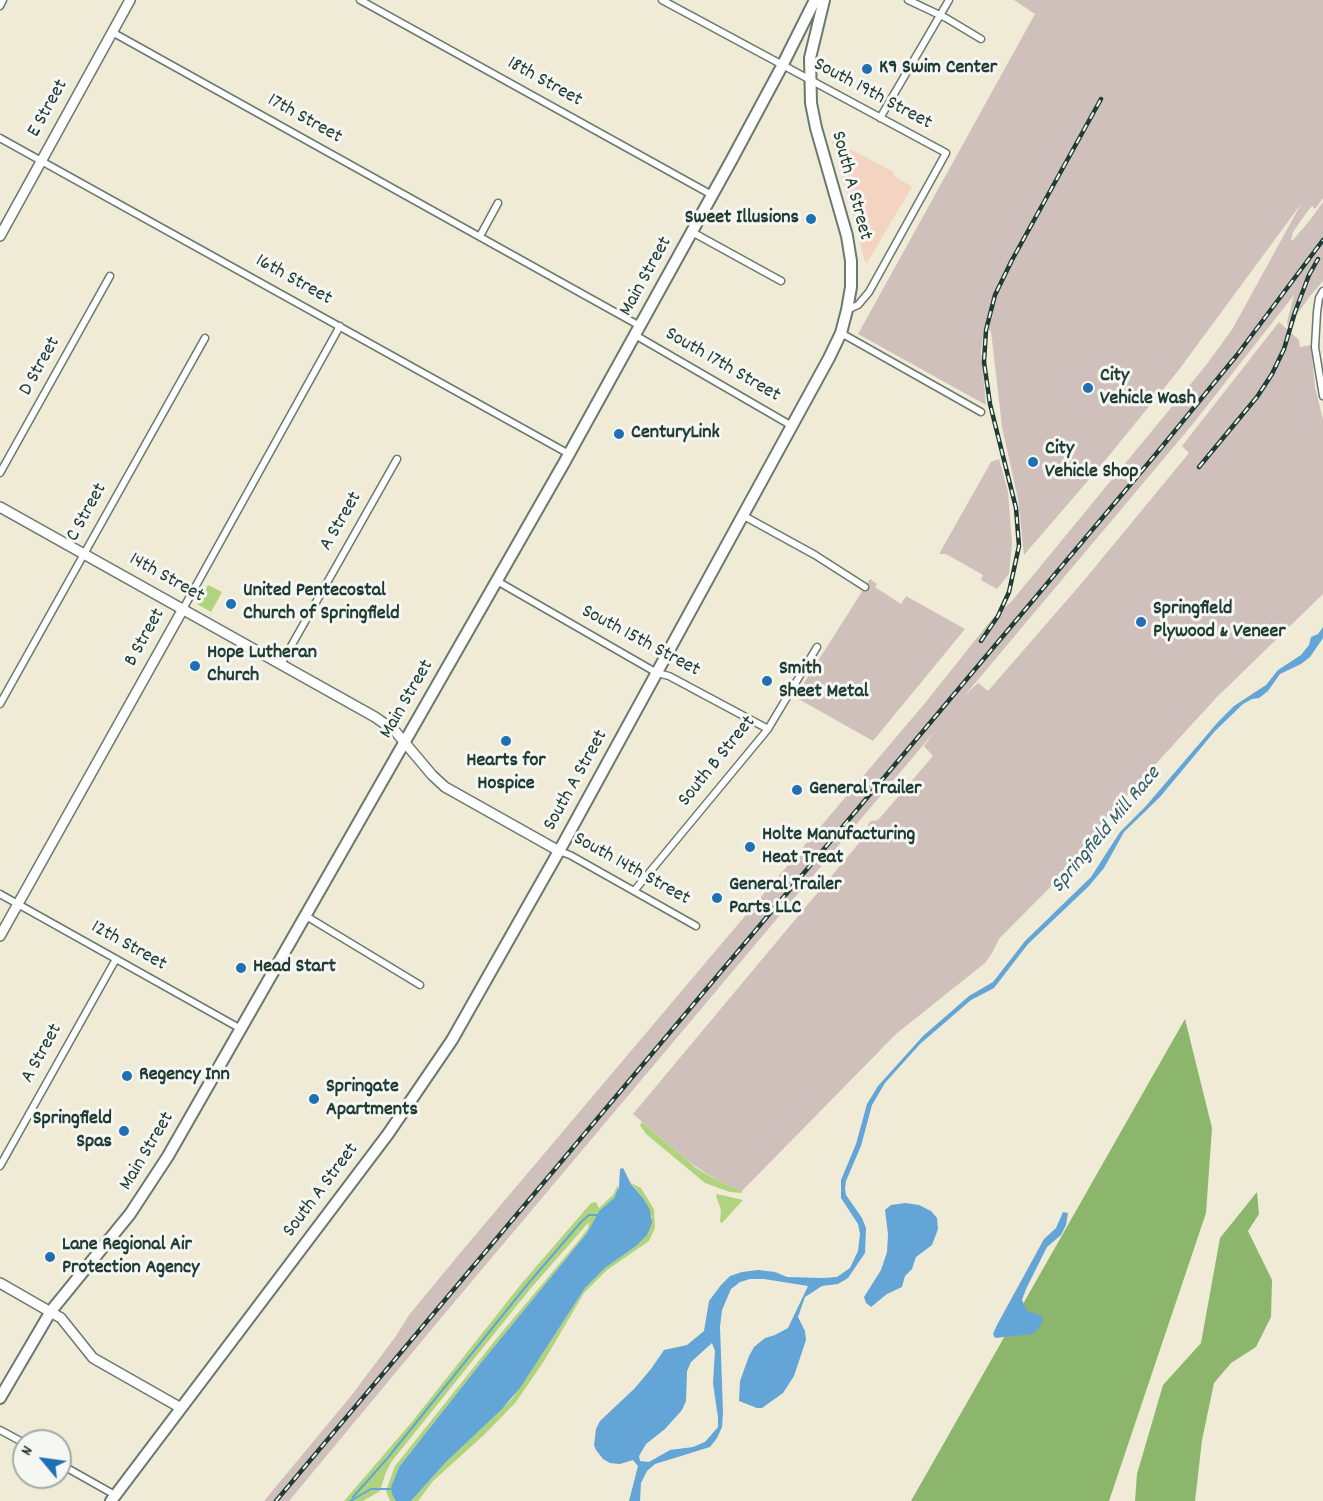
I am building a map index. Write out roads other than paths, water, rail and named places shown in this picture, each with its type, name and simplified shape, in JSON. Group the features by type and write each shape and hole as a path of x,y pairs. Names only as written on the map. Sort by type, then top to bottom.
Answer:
{"main road":[{"name":"Main Street","path":"0,1398 51,1311 117,1231 147,1190 241,1029 569,454 782,66 815,0"},
{"name":"South A Street","path":"113,1498 388,1134 452,1040 744,516 841,333 847,310 851,266 848,236 816,128 809,80 810,58 824,0"}],"street":[{"path":"0,6 3,0"},
{"name":"E Street","path":"0,236 130,0"},
{"name":"18th Street","path":"360,0 712,195"},
{"name":"South 19th Street","path":"662,0 946,153 869,292 858,305 847,310"},
{"path":"908,0 981,39"},
{"path":"880,118 949,0"},
{"name":"17th Street","path":"112,32 480,236 638,330"},
{"name":"16th Street","path":"0,138 569,454"},
{"path":"480,236 498,203"},
{"path":"692,232 781,281"},
{"name":"D Street","path":"0,473 110,276"},
{"path":"1323,291 1319,298 1315,347 1323,396"},
{"name":"B Street","path":"0,936 340,326"},
{"name":"South 17th Street","path":"638,330 792,426"},
{"path":"841,333 981,412"},
{"name":"C Street","path":"0,704 204,338"},
{"name":"A Street","path":"281,664 397,459"},
{"name":"14th Street","path":"0,507 375,717 395,731 405,742"},
{"path":"744,516 815,555 865,587"},
{"name":"South 15th Street","path":"497,581 657,673 675,680 768,729"},
{"name":"South B Street","path":"634,891 768,729 817,647"},
{"name":"South 14th Street","path":"405,742 432,776 445,788 696,926"},
{"name":"12th Street","path":"0,894 241,1029"},
{"path":"306,916 420,985"},
{"name":"A Street","path":"0,1166 116,959"},
{"path":"0,1282 61,1318 93,1358 181,1408"},
{"path":"72,1472 113,1498"}],"water":[{"path":"1323,627 1323,638 1310,657 1280,674 1268,691 1259,698 1243,704 1215,731 1160,797 1124,832 1104,868 1089,886 1028,944 994,988 971,1000 920,1044 885,1083 872,1105 861,1146 846,1181 845,1189 846,1195 866,1228 865,1253 848,1278 838,1284 822,1286 805,1297 798,1317 805,1331 806,1340 794,1376 783,1393 762,1408 739,1401 740,1381 754,1347 765,1338 788,1328 808,1286 764,1279 740,1282 731,1289 722,1310 720,1327 723,1412 722,1427 717,1438 710,1447 655,1464 647,1471 641,1483 640,1501 629,1501 638,1466 633,1460 620,1464 610,1463 603,1459 594,1445 596,1429 600,1421 634,1389 664,1350 687,1345 704,1331 709,1301 730,1276 758,1270 775,1272 787,1277 823,1278 837,1277 850,1268 858,1251 860,1234 858,1224 841,1198 841,1180 856,1144 867,1104 878,1086 923,1036 969,996 993,982 1025,941 1091,877 1120,832 1145,807 1218,722 1234,706 1266,685 1278,670 1301,655 1309,645 1311,637 1318,634","holes":["712,1343 715,1351 713,1383 718,1427 705,1442 693,1447 670,1450 649,1462 640,1461 639,1456 646,1444 665,1429 682,1410 686,1401 687,1371 691,1362"]},
{"path":"623,1168 631,1184 650,1210 652,1223 647,1235 636,1246 605,1268 585,1288 520,1388 502,1409 445,1463 411,1501 396,1501 391,1487 399,1467 587,1233 599,1211 614,1198 619,1187 620,1169"},
{"path":"905,1203 919,1205 931,1211 937,1218 938,1229 932,1245 916,1257 912,1269 905,1276 902,1287 887,1294 871,1307 866,1303 864,1297 881,1270 887,1252 888,1234 885,1210 891,1205"},
{"path":"1063,1212 1068,1213 1066,1225 1061,1235 1047,1247 1022,1300 1027,1311 1042,1316 1041,1325 1033,1334 995,1338 993,1334 997,1325 1044,1239 1056,1228"}],"waterway":[{"path":"353,1497 581,1222 589,1215 597,1215"},
{"path":"350,1501 371,1489 391,1489"}],"railway":[{"path":"981,641 998,616 1009,592 1019,546 1016,508 990,404 984,362 986,330 995,295 1012,260 1101,99"},
{"path":"276,1501 1156,454 1237,355 1323,240"},
{"path":"1199,467 1257,397 1272,374 1284,349 1309,275 1318,259"}],"place":[{"name":"K9 Swim Center","path":"867,69"},
{"name":"Sweet Illusions","path":"811,219"},
{"name":"City Vehicle Wash","path":"1088,388"},
{"name":"CenturyLink","path":"619,434"},
{"name":"City Vehicle Shop","path":"1033,462"},
{"name":"United Pentecostal Church of Springfield","path":"231,604"},
{"name":"Springfield Plywood & Veneer","path":"1141,622"},
{"name":"Hope Lutheran Church","path":"195,666"},
{"name":"Smith Sheet Metal","path":"767,681"},
{"name":"Hearts for Hospice","path":"506,741"},
{"name":"General Trailer","path":"797,790"},
{"name":"Holte Manufacturing Heat Treat","path":"750,847"},
{"name":"General Trailer Parts LLC","path":"717,898"},
{"name":"Head Start","path":"241,968"},
{"name":"Regency Inn","path":"127,1076"},
{"name":"Springate Apartments","path":"314,1099"},
{"name":"Springfield Spas","path":"124,1131"},
{"name":"Lane Regional Air Protection Agency","path":"50,1257"}],"water label":[{"name":"Springfield Mill Race","path":"1107,831"}]}
